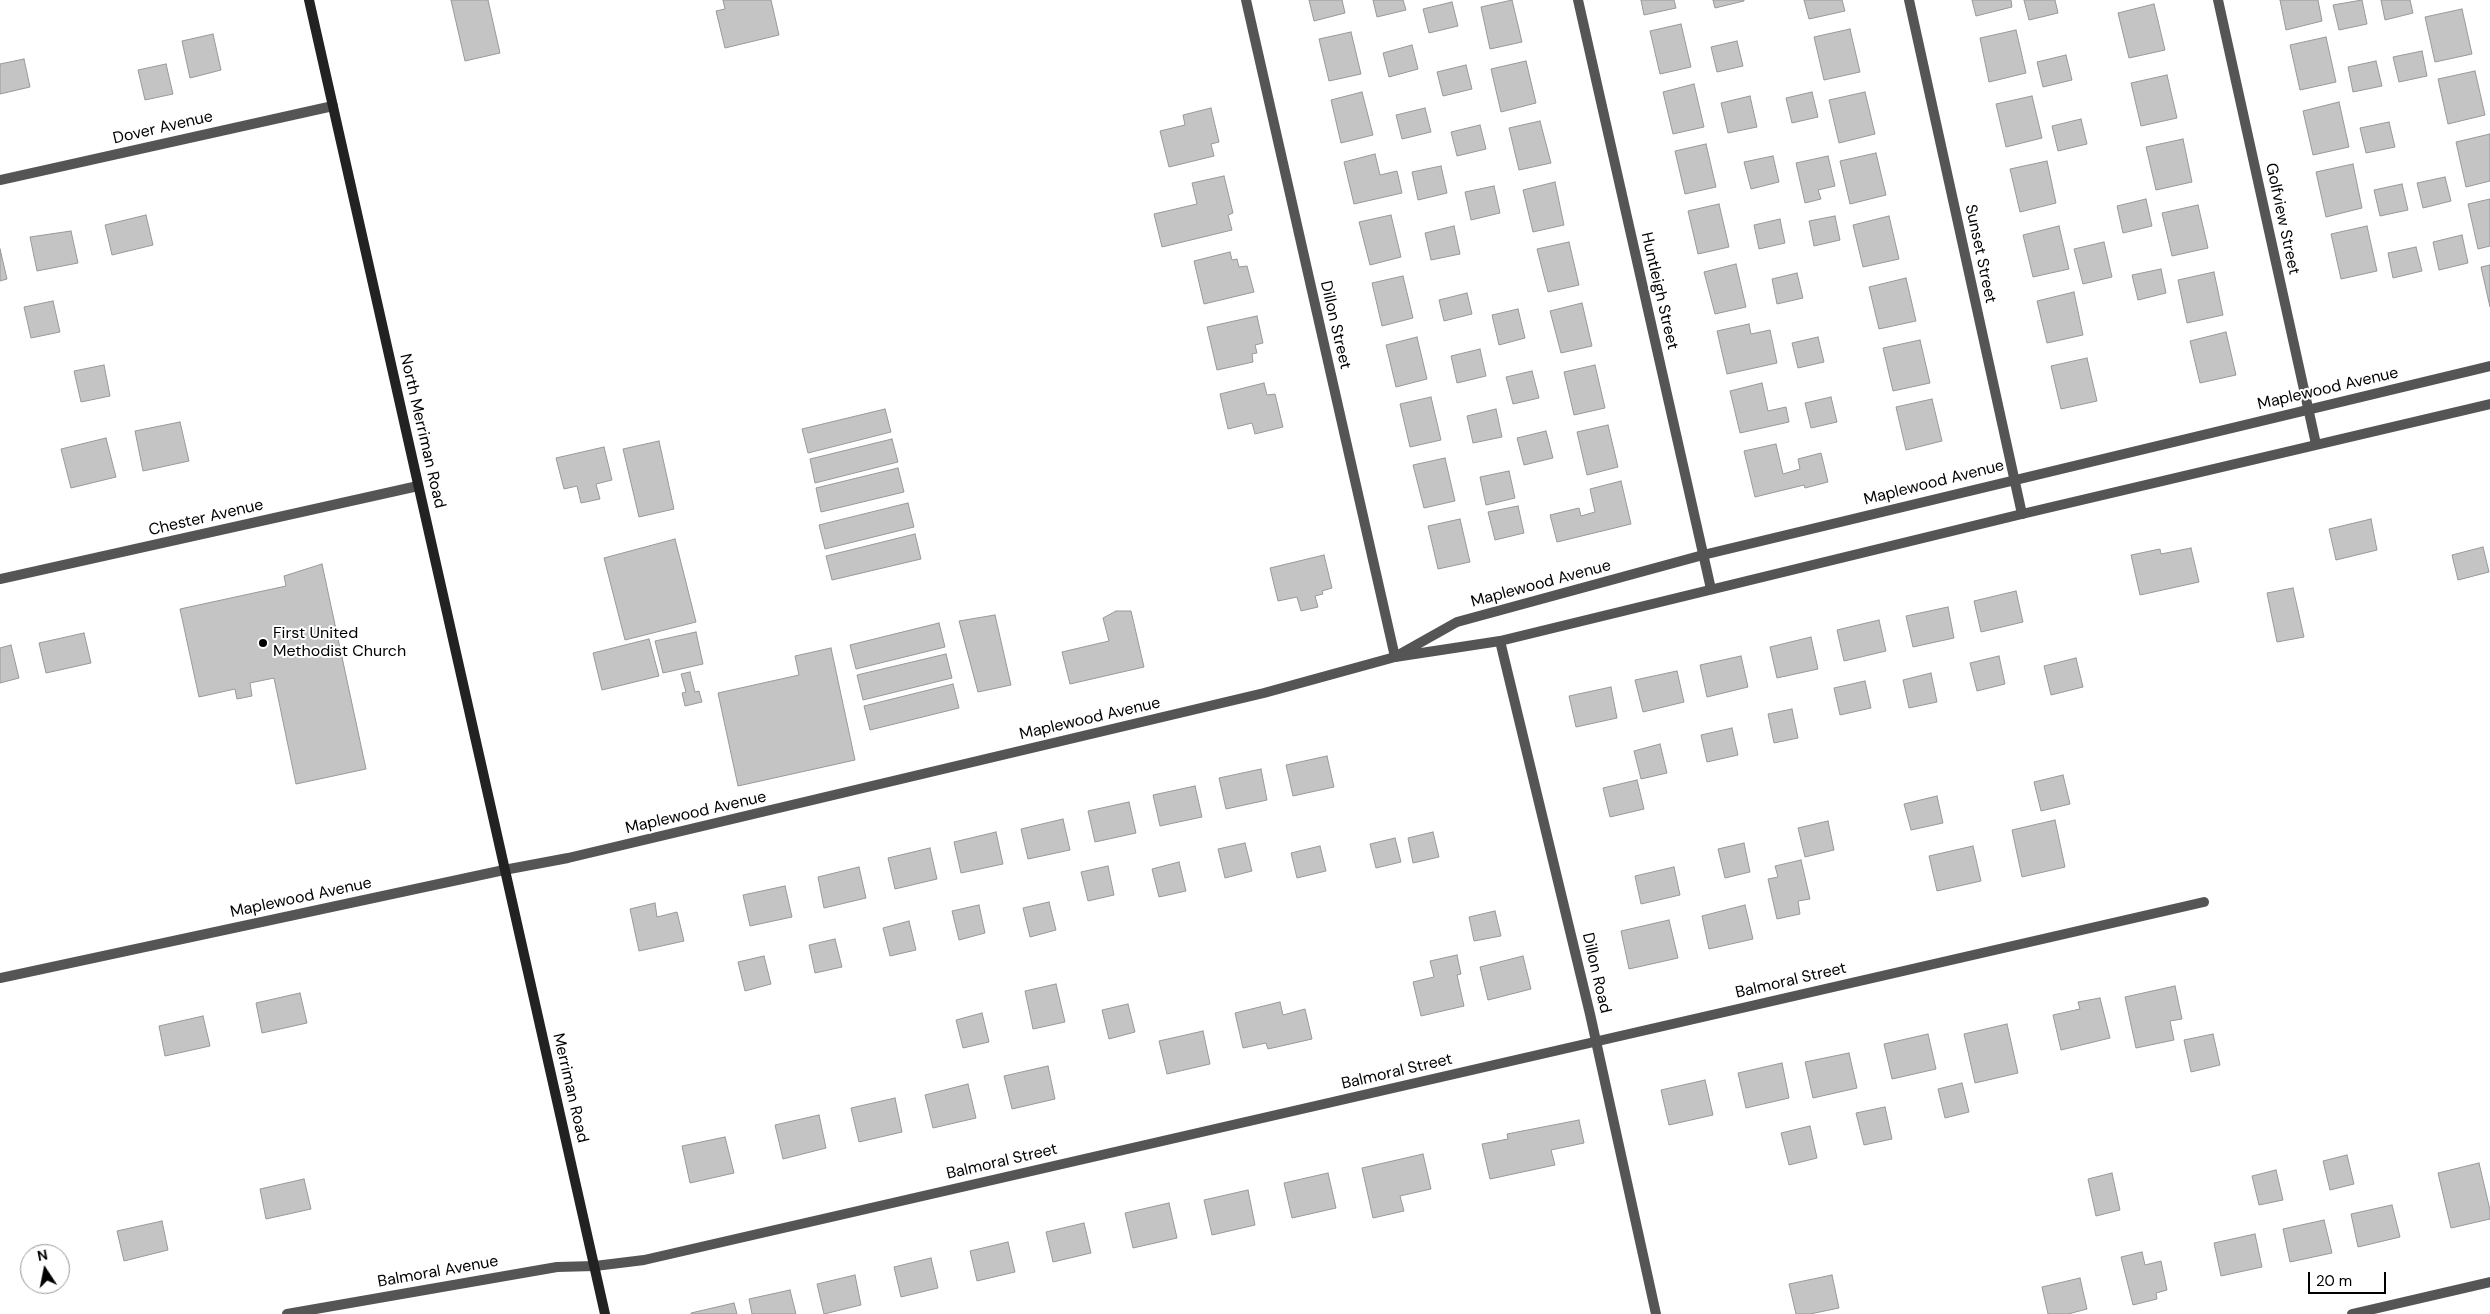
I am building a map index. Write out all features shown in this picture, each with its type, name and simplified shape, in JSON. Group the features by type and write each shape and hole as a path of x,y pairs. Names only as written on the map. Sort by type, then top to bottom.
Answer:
{"main road":[{"name":"North Merriman Road","path":"309,0 504,870"},
{"name":"Merriman Road","path":"504,870 605,1314"}],"street":[{"name":"Dillon Street","path":"1246,0 1395,657"},
{"name":"Huntleigh Street","path":"1578,0 1711,589"},
{"name":"Sunset Street","path":"1909,0 2022,514"},
{"name":"Golfview Street","path":"2218,0 2316,444"},
{"name":"Dover Avenue","path":"0,180 333,106"},
{"name":"Maplewood Avenue","path":"1395,657 1457,622 1703,555 2490,366"},
{"name":"Maplewood Avenue","path":"0,978 568,858 1264,693 1395,657 1500,641 2022,514 2490,404"},
{"name":"Chester Avenue","path":"0,579 418,486"},
{"name":"Dillon Road","path":"1500,641 1596,1041 1656,1314"},
{"name":"Balmoral Street","path":"595,1266 644,1260 2204,902"},
{"name":"Balmoral Avenue","path":"287,1314 558,1267 595,1266"},
{"path":"2352,1314 2490,1282"}],"building":[{"path":"451,0 488,0 500,53 465,61"},
{"path":"723,0 771,0 779,35 725,48 716,11 725,9"},
{"path":"1309,0 1342,0 1345,13 1314,21"},
{"path":"1373,0 1403,0 1406,10 1377,17"},
{"path":"1512,0 1522,42 1490,49 1481,7"},
{"path":"1641,0 1674,0 1676,8 1644,15"},
{"path":"1713,0 1744,0 1744,1 1715,8"},
{"path":"1804,0 1842,0 1845,11 1809,19"},
{"path":"1972,0 2011,0 2012,7 1976,16"},
{"path":"2024,0 2055,0 2058,13 2029,20"},
{"path":"2280,0 2318,0 2322,21 2286,30"},
{"path":"2362,0 2367,24 2339,30 2333,5"},
{"path":"2381,0 2410,0 2413,13 2385,20"},
{"path":"1452,2 1458,26 1429,33 1423,9"},
{"path":"2154,4 2165,50 2129,58 2118,13"},
{"path":"2462,9 2472,54 2435,62 2425,17"},
{"path":"1681,24 1691,67 1660,74 1650,31"},
{"path":"1850,29 1860,72 1824,80 1814,37"},
{"path":"2016,30 2026,73 1989,82 1980,38"},
{"path":"1351,32 1361,74 1329,81 1319,39"},
{"path":"213,34 221,70 190,78 182,41"},
{"path":"2326,37 2336,82 2300,90 2290,45"},
{"path":"1737,41 1743,66 1717,72 1711,47"},
{"path":"1412,45 1418,69 1389,77 1383,53"},
{"path":"2422,51 2427,76 2399,82 2393,57"},
{"path":"2066,55 2072,80 2043,87 2037,62"},
{"path":"24,59 30,87 0,94 0,64"},
{"path":"1526,61 1536,103 1501,112 1491,69"},
{"path":"2376,61 2382,86 2353,92 2348,67"},
{"path":"166,64 173,94 145,100 138,70"},
{"path":"1466,65 1472,89 1443,96 1437,72"},
{"path":"2475,71 2485,115 2448,124 2438,79"},
{"path":"2167,75 2177,118 2141,126 2131,83"},
{"path":"1694,84 1704,127 1673,134 1663,92"},
{"path":"1362,92 1373,135 1341,143 1331,100"},
{"path":"1812,92 1818,117 1792,123 1786,98"},
{"path":"1865,92 1875,134 1839,143 1829,100"},
{"path":"1750,96 1757,127 1728,133 1721,103"},
{"path":"2032,96 2042,138 2006,147 1996,104"},
{"path":"2339,102 2349,147 2313,155 2303,111"},
{"path":"1211,108 1219,142 1211,144 1214,156 1169,167 1160,131 1185,125 1183,115"},
{"path":"1425,108 1431,132 1402,139 1396,115"},
{"path":"2081,119 2087,144 2058,151 2052,126"},
{"path":"1540,121 1551,163 1519,170 1509,128"},
{"path":"2389,122 2395,147 2366,153 2360,128"},
{"path":"1480,125 1486,149 1457,156 1451,132"},
{"path":"2490,134 2490,181 2466,187 2456,142"},
{"path":"2183,139 2192,182 2156,190 2146,147"},
{"path":"1706,144 1716,187 1685,194 1675,151"},
{"path":"1876,153 1886,195 1850,204 1840,161"},
{"path":"1375,154 1380,175 1397,171 1402,193 1354,204 1344,162"},
{"path":"1773,156 1779,182 1751,189 1744,162"},
{"path":"1828,156 1835,186 1818,190 1821,199 1805,203 1796,163"},
{"path":"2047,161 2056,203 2020,212 2010,169"},
{"path":"2353,164 2362,208 2326,217 2316,172"},
{"path":"1441,166 1447,193 1418,200 1412,172"},
{"path":"1224,176 1233,213 1228,215 1232,230 1162,247 1154,214 1197,204 1192,183"},
{"path":"2445,177 2451,201 2423,208 2417,183"},
{"path":"1555,182 1564,225 1533,232 1523,190"},
{"path":"2402,184 2408,210 2380,216 2374,190"},
{"path":"1494,186 1500,213 1471,220 1465,192"},
{"path":"2146,199 2152,226 2123,233 2117,206"},
{"path":"2490,199 2490,246 2478,249 2468,204"},
{"path":"1719,204 1729,247 1698,254 1688,211"},
{"path":"2198,205 2208,248 2172,256 2162,213"},
{"path":"146,215 153,245 112,255 105,225"},
{"path":"1391,215 1401,257 1370,265 1359,222"},
{"path":"1835,216 1840,240 1814,246 1809,221"},
{"path":"1889,216 1899,259 1863,267 1853,225"},
{"path":"1780,219 1785,243 1759,249 1754,225"},
{"path":"1454,226 1460,254 1431,260 1425,233"},
{"path":"2059,226 2069,269 2033,277 2023,235"},
{"path":"2367,226 2377,271 2341,279 2331,234"},
{"path":"71,231 78,263 37,271 30,237"},
{"path":"2462,235 2468,263 2439,270 2433,242"},
{"path":"1569,242 1579,285 1548,292 1537,249"},
{"path":"2104,242 2112,277 2083,284 2074,249"},
{"path":"2416,247 2422,271 2393,278 2388,253"},
{"path":"0,249 7,279 0,281"},
{"path":"1230,252 1232,260 1237,259 1239,267 1247,266 1254,292 1204,304 1194,261"},
{"path":"1736,264 1746,307 1715,314 1704,272"},
{"path":"2490,265 2490,307 2481,267"},
{"path":"2161,269 2166,293 2138,300 2132,275"},
{"path":"2214,272 2223,315 2187,323 2178,280"},
{"path":"1797,273 1803,298 1777,304 1772,279"},
{"path":"1403,276 1413,318 1382,326 1372,283"},
{"path":"1906,278 1916,321 1879,329 1869,287"},
{"path":"2074,292 2083,335 2047,343 2037,301"},
{"path":"1467,293 1472,314 1444,321 1439,300"},
{"path":"53,301 60,332 31,338 24,307"},
{"path":"1582,303 1592,346 1561,353 1550,311"},
{"path":"1518,309 1525,338 1499,345 1492,315"},
{"path":"1257,316 1263,343 1255,345 1257,353 1252,354 1253,362 1217,370 1207,327"},
{"path":"1749,324 1751,334 1770,330 1777,363 1727,374 1717,331"},
{"path":"2226,332 2236,375 2200,383 2190,341"},
{"path":"1417,337 1427,379 1396,387 1386,345"},
{"path":"1818,337 1824,362 1798,368 1792,343"},
{"path":"1920,340 1930,383 1893,391 1883,348"},
{"path":"1480,349 1486,376 1457,383 1451,356"},
{"path":"2087,358 2097,401 2061,409 2051,366"},
{"path":"104,365 110,396 81,402 74,371"},
{"path":"1595,365 1605,408 1574,415 1564,372"},
{"path":"1532,371 1539,398 1513,404 1506,377"},
{"path":"1264,383 1267,395 1275,394 1283,427 1255,434 1252,423 1228,429 1220,394"},
{"path":"1762,383 1768,411 1786,407 1789,422 1740,433 1730,391"},
{"path":"1431,397 1441,440 1410,447 1400,404"},
{"path":"1831,397 1837,422 1811,428 1805,403"},
{"path":"1932,399 1942,441 1906,450 1896,407"},
{"path":"885,409 891,432 808,453 802,429"},
{"path":"1496,409 1502,437 1473,443 1467,416"},
{"path":"180,422 189,461 143,471 135,431"},
{"path":"1608,425 1618,467 1587,475 1577,432"},
{"path":"1546,431 1553,458 1524,465 1517,438"},
{"path":"106,438 116,477 71,488 61,449"},
{"path":"892,439 898,462 815,483 810,459"},
{"path":"659,441 674,509 639,517 623,449"},
{"path":"1776,444 1783,474 1800,469 1798,459 1821,453 1828,482 1805,488 1804,485 1755,497 1744,451"},
{"path":"604,447 612,480 596,484 600,499 581,503 577,486 564,489 556,458"},
{"path":"1445,458 1455,501 1424,508 1413,465"},
{"path":"898,468 904,492 821,512 816,488"},
{"path":"1509,471 1515,498 1486,505 1480,477"},
{"path":"1621,481 1631,524 1557,542 1550,515 1579,508 1581,516 1595,512 1590,489"},
{"path":"908,503 914,527 825,549 819,525"},
{"path":"1518,506 1524,533 1495,540 1488,512"},
{"path":"1460,519 1470,562 1438,569 1428,526"},
{"path":"2371,519 2377,550 2336,560 2329,529"},
{"path":"915,534 921,559 832,580 826,556"},
{"path":"675,539 696,622 625,640 604,558"},
{"path":"2483,547 2489,572 2458,580 2452,555"},
{"path":"2191,548 2199,582 2140,595 2131,555 2160,549 2161,554"},
{"path":"1324,555 1332,588 1322,591 1323,594 1315,596 1318,607 1301,611 1297,597 1278,601 1270,568"},
{"name":"First United Methodist Church","path":"322,564 366,769 296,784 274,678 250,683 252,696 237,699 235,689 199,697 180,609 286,586 284,576"},
{"path":"2293,588 2304,637 2277,642 2267,593"},
{"path":"2016,591 2023,622 1981,632 1974,601"},
{"path":"1948,607 1954,638 1913,647 1906,616"},
{"path":"1116,611 1131,611 1144,667 1070,684 1062,652 1109,641 1103,618"},
{"path":"995,615 1011,685 978,692 959,621"},
{"path":"1879,620 1886,651 1844,661 1837,630"},
{"path":"939,623 945,647 856,669 850,645"},
{"path":"696,632 703,664 663,673 655,641"},
{"path":"84,633 91,663 46,673 39,643"},
{"path":"1811,637 1818,669 1777,678 1770,647"},
{"path":"649,639 659,676 602,690 593,653"},
{"path":"11,645 19,678 0,683 0,648"},
{"path":"831,648 855,760 738,786 718,693 799,675 795,656"},
{"path":"946,654 952,678 863,700 857,675"},
{"path":"1741,656 1748,687 1707,697 1700,665"},
{"path":"1999,656 2005,684 1977,691 1970,663"},
{"path":"2076,658 2083,687 2051,695 2044,666"},
{"path":"1677,671 1684,702 1643,712 1635,680"},
{"path":"690,672 695,692 699,691 702,702 685,706 682,693 686,692 681,674"},
{"path":"1931,673 1937,702 1909,708 1903,680"},
{"path":"1865,681 1871,708 1840,715 1834,688"},
{"path":"953,684 959,708 870,730 864,706"},
{"path":"1611,687 1617,718 1576,727 1569,696"},
{"path":"1792,709 1798,738 1774,743 1768,714"},
{"path":"1732,728 1738,755 1707,762 1701,735"},
{"path":"1660,744 1667,773 1641,779 1634,751"},
{"path":"1327,756 1334,787 1293,796 1286,765"},
{"path":"1261,769 1267,800 1226,809 1219,778"},
{"path":"2063,775 2070,804 2041,811 2034,782"},
{"path":"1637,780 1644,809 1610,817 1603,788"},
{"path":"1195,786 1202,817 1160,826 1153,795"},
{"path":"1937,796 1943,823 1911,830 1904,804"},
{"path":"1129,802 1136,833 1095,842 1088,811"},
{"path":"1063,819 1070,850 1028,859 1021,829"},
{"path":"2055,820 2065,867 2022,877 2012,830"},
{"path":"1828,821 1834,850 1805,857 1798,828"},
{"path":"996,832 1003,864 961,873 954,842"},
{"path":"1433,832 1439,857 1413,863 1408,838"},
{"path":"1395,838 1401,862 1376,868 1370,844"},
{"path":"1245,843 1252,871 1225,878 1218,849"},
{"path":"1744,843 1750,872 1725,878 1718,849"},
{"path":"1320,846 1326,871 1297,878 1291,853"},
{"path":"1973,846 1981,881 1937,891 1929,856"},
{"path":"930,848 937,879 895,889 888,858"},
{"path":"1801,860 1810,899 1798,901 1800,914 1777,919 1768,879 1778,877 1775,866"},
{"path":"1179,862 1186,891 1159,897 1152,869"},
{"path":"1108,866 1114,895 1088,901 1081,872"},
{"path":"859,867 866,898 824,908 818,877"},
{"path":"1674,867 1680,895 1641,904 1635,876"},
{"path":"785,886 792,917 750,926 743,895"},
{"path":"1049,902 1056,930 1030,937 1023,908"},
{"path":"655,903 657,917 677,912 684,941 639,951 630,909"},
{"path":"979,905 985,933 959,940 952,911"},
{"path":"1745,905 1753,939 1709,949 1702,916"},
{"path":"1495,911 1501,936 1474,941 1469,917"},
{"path":"1669,920 1678,958 1629,969 1621,931"},
{"path":"909,921 916,950 890,956 883,928"},
{"path":"835,939 842,967 815,973 809,945"},
{"path":"1457,955 1461,974 1457,975 1464,1006 1421,1016 1413,982 1434,977 1430,961"},
{"path":"764,956 771,984 745,991 738,962"},
{"path":"1523,956 1531,989 1488,1000 1480,967"},
{"path":"1056,984 1065,1022 1033,1029 1025,991"},
{"path":"2175,986 2182,1019 2170,1021 2174,1040 2136,1048 2125,997"},
{"path":"300,993 307,1023 262,1033 256,1003"},
{"path":"2100,998 2110,1038 2061,1050 2053,1015 2080,1009 2078,1002"},
{"path":"1280,1002 1283,1015 1305,1009 1312,1039 1268,1049 1266,1043 1243,1048 1235,1013"},
{"path":"1128,1004 1135,1032 1109,1039 1102,1010"},
{"path":"982,1013 989,1042 963,1048 956,1020"},
{"path":"203,1016 210,1046 165,1056 159,1026"},
{"path":"2007,1024 2018,1073 1975,1083 1964,1034"},
{"path":"1203,1031 1210,1064 1167,1074 1159,1041"},
{"path":"1928,1034 1936,1069 1892,1079 1884,1044"},
{"path":"2213,1034 2220,1065 2191,1072 2184,1040"},
{"path":"1849,1053 1857,1088 1813,1098 1805,1062"},
{"path":"1782,1063 1789,1098 1746,1108 1738,1073"},
{"path":"1048,1066 1055,1099 1012,1109 1004,1076"},
{"path":"1705,1080 1713,1115 1669,1125 1661,1090"},
{"path":"1962,1083 1969,1112 1945,1118 1938,1089"},
{"path":"968,1084 976,1118 933,1128 925,1095"},
{"path":"895,1098 902,1132 859,1142 851,1108"},
{"path":"1885,1107 1892,1139 1864,1145 1856,1113"},
{"path":"819,1115 826,1148 783,1159 775,1125"},
{"path":"1579,1120 1584,1143 1551,1150 1555,1165 1490,1179 1482,1144 1508,1139 1507,1134"},
{"path":"1810,1126 1817,1158 1789,1165 1781,1133"},
{"path":"725,1137 734,1173 690,1183 682,1146"},
{"path":"1423,1154 1431,1189 1400,1196 1404,1211 1373,1218 1362,1168"},
{"path":"2347,1155 2354,1184 2330,1190 2323,1161"},
{"path":"2479,1163 2490,1210 2490,1219 2451,1228 2438,1173"},
{"path":"2276,1170 2283,1200 2259,1205 2252,1176"},
{"path":"1328,1173 1336,1208 1292,1218 1284,1183"},
{"path":"2112,1173 2120,1210 2096,1216 2088,1179"},
{"path":"304,1179 311,1209 266,1219 260,1189"},
{"path":"1248,1190 1255,1225 1212,1235 1204,1200"},
{"path":"1169,1203 1177,1238 1133,1248 1125,1213"},
{"path":"2392,1205 2400,1237 2358,1247 2351,1214"},
{"path":"2324,1220 2332,1253 2290,1262 2283,1229"},
{"path":"162,1221 168,1250 124,1261 117,1231"},
{"path":"1084,1223 1091,1253 1053,1262 1046,1232"},
{"path":"2255,1234 2262,1267 2221,1276 2214,1243"},
{"path":"1008,1242 1015,1272 977,1281 970,1251"},
{"path":"2142,1252 2145,1265 2161,1261 2167,1290 2156,1293 2157,1299 2133,1305 2121,1257"},
{"path":"931,1258 938,1288 901,1297 894,1267"},
{"path":"855,1275 861,1305 824,1314 817,1284"},
{"path":"1832,1275 1839,1308 1810,1314 1796,1314 1789,1284"},
{"path":"2080,1278 2087,1309 2068,1314 2048,1314 2042,1287"},
{"path":"790,1290 796,1314 752,1314 749,1299"},
{"path":"734,1303 737,1314 691,1314 691,1313"}],"place":[{"name":"First United Methodist Church","path":"263,643"}]}
